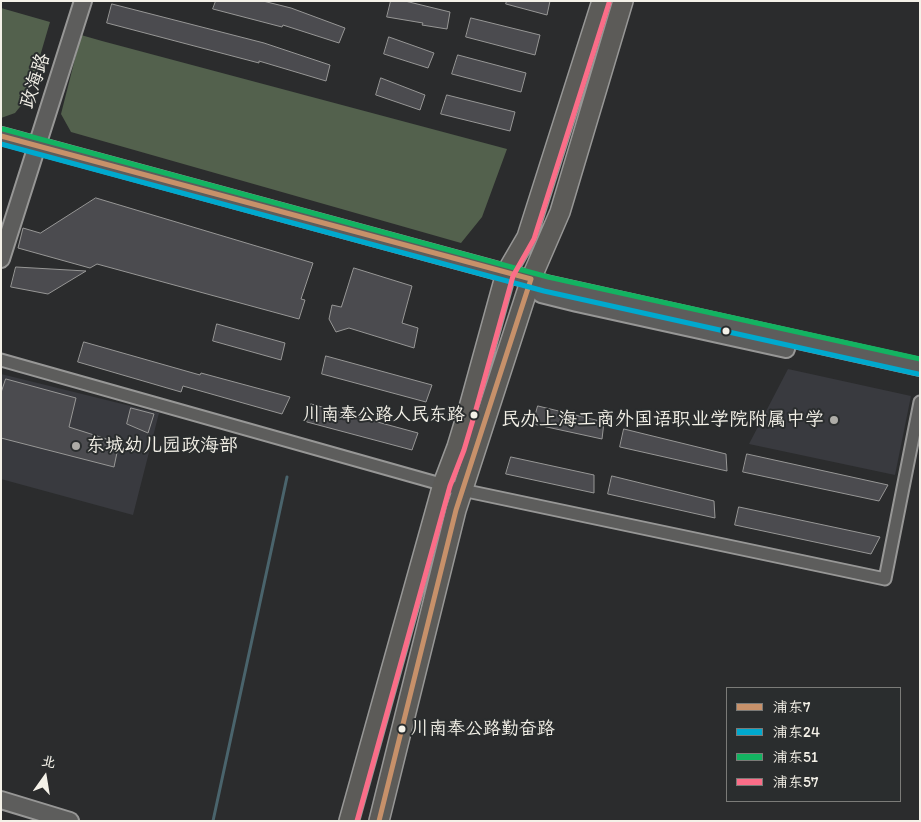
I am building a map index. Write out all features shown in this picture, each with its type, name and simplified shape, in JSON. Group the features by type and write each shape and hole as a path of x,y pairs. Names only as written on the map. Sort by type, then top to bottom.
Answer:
{"main road":[{"path":"349,821 443,484 468,411 504,278 527,237 602,1"},
{"path":"379,821 456,510 529,285 560,212 624,1"}],"street":[{"name":"政海路","path":"1,259 83,1"},
{"path":"1,136 35,151 529,285 577,303 920,378"},
{"path":"1,148 35,151"},
{"path":"529,285 610,298 920,367"},
{"path":"1,360 462,490 885,579 920,402"},
{"path":"1,800 70,821"}],"shaded area":[{"name":"民办上海工商外国语职业学院附属中学","path":"788,369 911,396 895,475 749,444"},
{"name":"东城幼儿园政海部","path":"1,374 159,413 133,515 1,479"}],"green space":[{"path":"1,8 50,22 28,97 15,113 1,118"},
{"path":"81,35 507,149 482,217 461,243 71,132 61,114"}],"building":[{"path":"216,1 263,1 291,8 345,28 339,43 283,25 282,27 213,9"},
{"path":"391,1 405,1 450,12 447,29 387,17"},
{"path":"507,1 550,1 547,15 506,4"},
{"path":"112,4 264,43 330,65 326,81 259,61 259,63 107,23"},
{"path":"471,18 540,35 535,55 466,37"},
{"path":"389,37 434,53 428,68 384,54"},
{"path":"458,55 526,73 521,92 452,74"},
{"path":"381,78 425,95 420,110 376,95"},
{"path":"447,95 515,112 510,131 441,114"},
{"path":"96,198 313,263 301,299 305,300 299,319 97,264 90,268 18,248 23,228 40,233"},
{"path":"16,267 86,271 48,294 11,287"},
{"path":"354,268 412,286 402,323 418,328 414,348 349,328 336,332 329,319 332,305 341,307"},
{"path":"217,324 285,343 281,360 213,341"},
{"path":"84,342 200,375 201,373 290,397 282,414 183,386 181,392 78,362"},
{"path":"326,356 432,385 426,402 322,374"},
{"path":"6,379 76,398 69,427 119,443 114,467 1,438 1,393"},
{"path":"311,404 418,433 412,450 307,422"},
{"path":"538,406 604,422 602,439 533,424"},
{"path":"131,408 154,414 148,433 127,424"},
{"path":"624,429 726,454 727,471 620,447"},
{"path":"747,454 888,485 879,501 743,472"},
{"path":"511,457 594,475 594,493 506,474"},
{"path":"612,476 714,501 715,518 608,494"},
{"path":"739,507 880,537 871,554 735,525"}],"waterway":[{"path":"213,821 287,477"}],"transit line":[{"name":"浦东57","path":"357,821 450,486 464,450 513,276 534,239 609,3"},
{"name":"浦东51","path":"3,129 548,277 920,359"},
{"name":"浦东7","path":"1,136 531,279 456,510 379,821"},
{"name":"浦东24","path":"1,144 544,291 918,374"}],"place":[{"name":"川南奉公路人民东路","path":"474,415"},
{"name":"民办上海工商外国语职业学院附属中学","path":"834,420"},
{"name":"东城幼儿园政海部","path":"76,446"},
{"name":"川南奉公路勤奋路","path":"402,729"}]}
